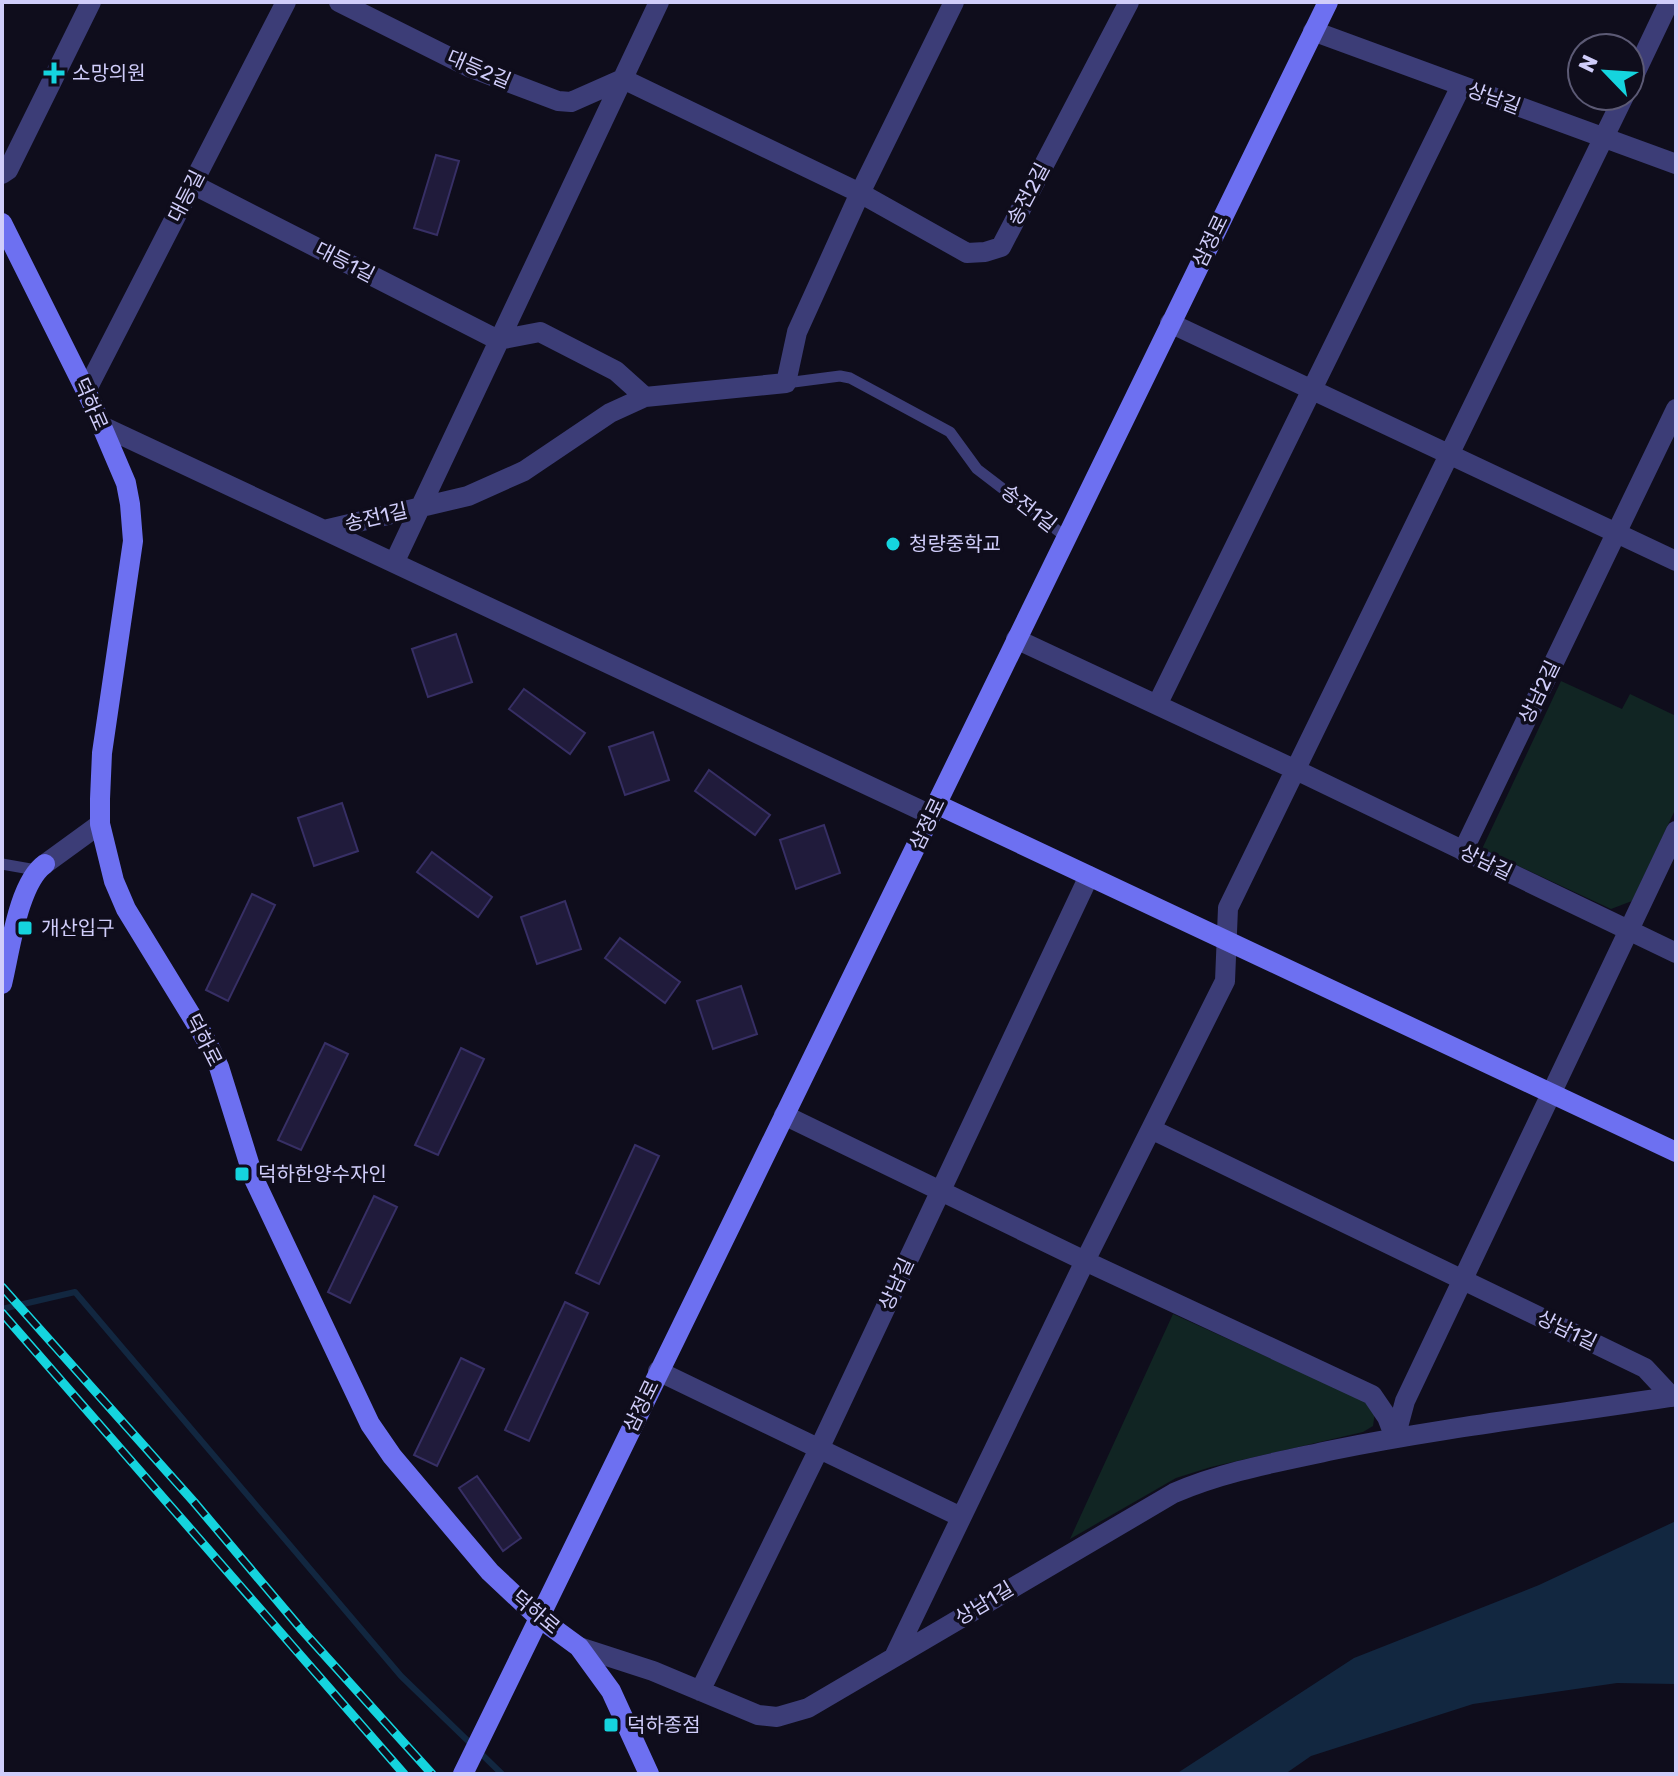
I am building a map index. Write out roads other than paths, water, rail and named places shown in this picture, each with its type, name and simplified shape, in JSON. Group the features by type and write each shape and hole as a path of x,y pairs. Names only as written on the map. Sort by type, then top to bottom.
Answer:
{"street":[{"path":"2,174 8,170 91,2"},
{"name":"대등길","path":"86,391 286,2"},
{"name":"대등2길","path":"339,2 471,68 558,101 571,102 623,79"},
{"path":"395,561 659,2"},
{"path":"786,383 797,332 860,193 954,2"},
{"name":"송전2길","path":"623,79 860,193 967,253 985,252 1001,247 1129,2"},
{"name":"삼정로","path":"463,1774 1328,2"},
{"path":"1646,50 1669,2"},
{"name":"상남길","path":"1313,31 1676,164"},
{"path":"1157,705 1461,86"},
{"path":"894,1657 1085,1261 1225,981 1228,908 1617,112"},
{"name":"대등1길","path":"192,184 498,340"},
{"name":"덕하로","path":"2,223 86,391 126,483 133,541 102,753 100,824 120,895 215,1057 254,1179 370,1424 392,1456 490,1572 538,1617 579,1647 611,1691 649,1774"},
{"path":"1170,323 1676,561"},
{"path":"498,340 540,332 616,371 645,397"},
{"name":"송전1길","path":"102,426 324,530 468,496 524,471 610,413 645,397 786,383"},
{"name":"상남2길","path":"1463,851 1676,409"},
{"path":"324,530 934,809 1089,876 1676,1152"},
{"name":"상남길","path":"1016,639 1676,953"},
{"path":"2,984 23,898 41,867 100,824"},
{"path":"1395,1438 1405,1401 1676,831"},
{"name":"상남길","path":"700,1691 819,1449 1089,876"},
{"path":"784,1115 1085,1261 1372,1395 1387,1417 1395,1438"},
{"name":"상남1길","path":"1151,1129 1645,1368 1674,1396"},
{"path":"658,1371 961,1517"},
{"name":"상남1길","path":"579,1647 653,1671 758,1715 777,1717 808,1708 1174,1493 1203,1481 1246,1468 1395,1438 1674,1396"}],"lane":[{"name":"송전1길","path":"786,383 840,376 850,378 950,432 977,469 1066,537"},
{"path":"2,864 41,867"}],"water":[{"path":"1676,1521 1676,1684 1617,1683 1473,1704 1311,1756 1285,1774 1176,1774 1354,1658 1539,1585"}],"waterway":[{"path":"2,1309 75,1292 401,1676 502,1774"}],"railway":[{"path":"2,1287 432,1774"},
{"path":"2,1313 404,1774"}],"place":[{"name":"소망의원","path":"54,73"},
{"name":"청량중학교","path":"893,544"},
{"name":"개산입구","path":"25,928"},
{"name":"덕하한양수자인","path":"242,1174"},
{"name":"덕하종점","path":"611,1725"}]}
